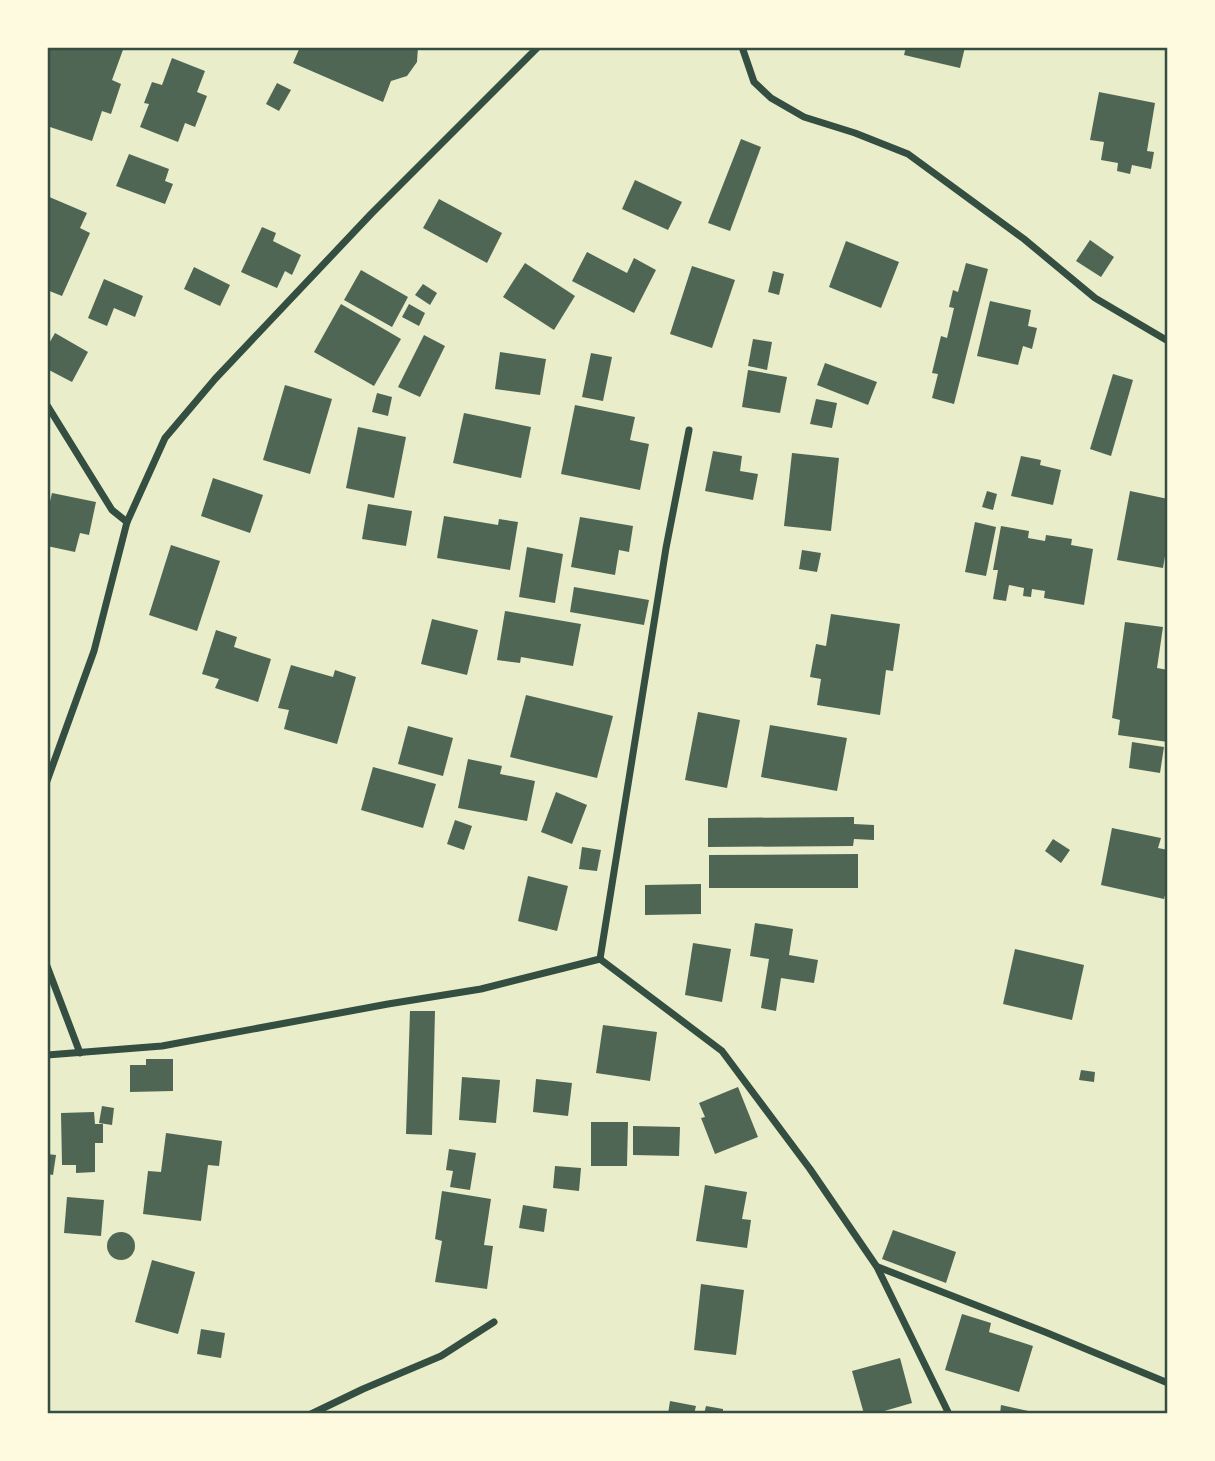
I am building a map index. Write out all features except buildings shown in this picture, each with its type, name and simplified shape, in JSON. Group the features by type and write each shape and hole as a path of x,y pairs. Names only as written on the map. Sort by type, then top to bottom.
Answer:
{"street":[{"path":"47,781 49,768 94,651 127,522 166,438 215,379 371,214 538,47"},
{"path":"742,47 754,82 771,98 804,117 908,154 1024,239 1095,298 1168,341"},
{"path":"47,405 112,510 127,522"},
{"path":"600,959 666,548 689,430"},
{"path":"47,1055 162,1046 481,989 600,959"},
{"path":"600,959 722,1051 810,1169 877,1267 949,1414"},
{"path":"47,966 80,1053"},
{"path":"877,1267 1168,1383"},
{"path":"311,1414 441,1356 494,1322"}]}
